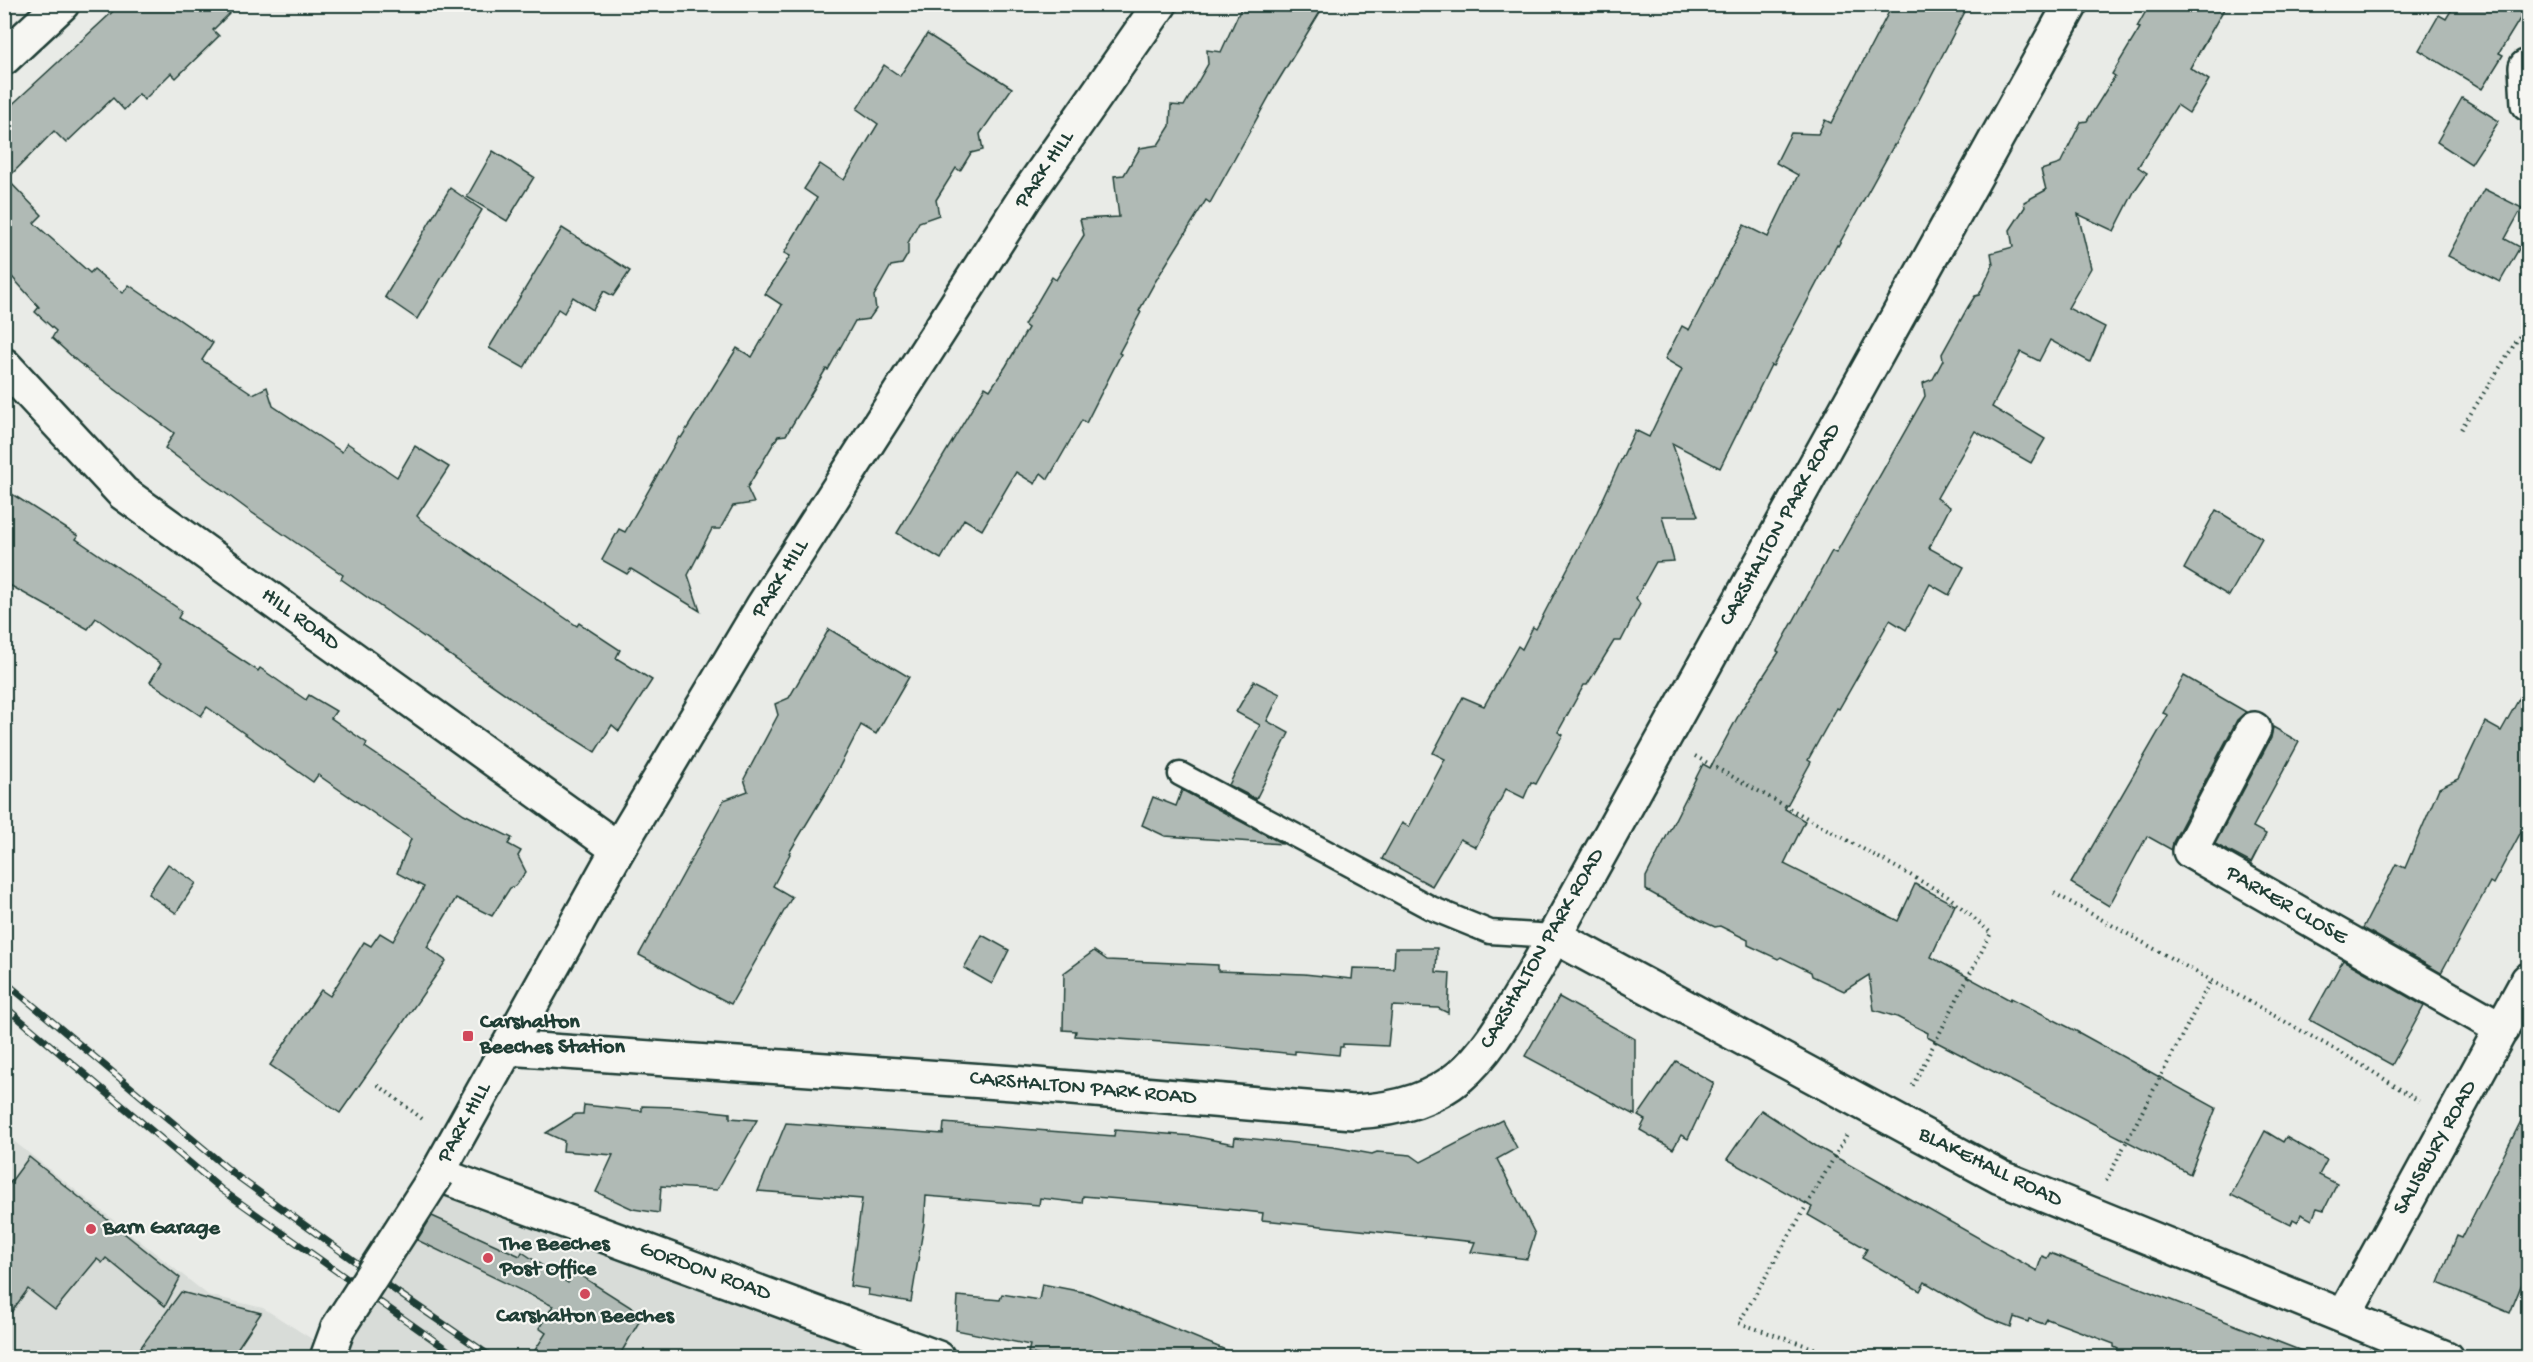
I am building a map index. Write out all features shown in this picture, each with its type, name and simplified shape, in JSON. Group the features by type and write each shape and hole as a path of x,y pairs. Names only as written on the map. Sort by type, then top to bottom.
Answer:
{"street":[{"path":"4,58 62,4"},
{"name":"PARK HILL","path":"332,1343 437,1174 618,849 763,606 1024,199 1160,4"},
{"name":"CARSHALTON PARK ROAD","path":"507,1048 1001,1082 1353,1112 1385,1110 1418,1102 1435,1094 1463,1075 1482,1054 1505,1020 1554,936 2071,4"},
{"path":"2526,67 2529,104"},
{"name":"HILL ROAD","path":"4,365 123,493 618,849"},
{"name":"PARKER CLOSE","path":"2254,729 2190,851 2502,1029"},
{"name":"BLAKEHALL ROAD","path":"1554,936 2000,1177 2446,1358"},
{"name":"SALISBURY ROAD","path":"2344,1316 2529,980"},
{"name":"GORDON ROAD","path":"437,1174 938,1358"}],"lane":[{"path":"1180,774 1431,908 1490,932 1554,936"}],"path":[{"path":"2461,429 2529,323"},
{"path":"1663,738 1948,896 1991,933 1895,1121"},
{"path":"2054,893 2354,1060 2450,1120"},
{"path":"2089,1214 2211,980"},
{"path":"378,1085 454,1143"},
{"path":"1843,1358 1739,1323 1865,1105"}],"shaded area":[{"path":"11,1139 208,1295 263,1308 334,1353 443,1187 920,1358 5,1358 4,1151"}],"building":[{"path":"121,4 239,4 213,30 219,36 176,78 171,73 144,100 139,94 124,110 113,98 66,143 54,131 7,179 42,215 34,223 90,273 94,269 123,293 129,285 213,343 202,360 253,394 267,387 273,406 342,452 347,443 397,477 415,446 449,467 417,516 577,626 579,623 620,650 616,658 652,680 619,731 612,725 595,752 527,709 341,579 343,575 251,512 165,448 174,433 78,362 52,338 56,331 35,312 39,307 4,268 4,112"},
{"path":"1243,4 1325,4 1275,86 1210,203 1206,200 1155,282 1086,423 1082,420 1048,479 1041,473 1035,484 1016,472 982,530 964,519 941,559 897,533 985,387 990,390 1006,366 1028,328 1024,325 1052,277 1056,280 1084,235 1080,219 1119,217 1114,176 1124,175 1140,148 1158,145 1170,126 1171,105 1184,106 1208,64 1207,50 1221,52"},
{"path":"1893,4 1969,4 1895,146 1837,245 1773,366 1771,365 1720,468 1672,443 1698,516 1662,516 1674,561 1656,562 1636,598 1640,604 1621,641 1614,641 1587,685 1584,685 1558,732 1563,735 1536,784 1531,782 1524,798 1506,789 1476,847 1460,839 1432,886 1382,859 1402,823 1409,827 1445,759 1433,753 1463,697 1484,706 1518,646 1522,649 1533,627 1536,629 1597,512 1635,430 1649,437 1682,369 1665,359 1682,326 1689,330 1744,225 1768,237 1798,175 1776,163 1791,133 1818,134 1825,120 1831,123"},
{"path":"2150,4 2227,4 2190,68 2209,80 2189,113 2177,105 2138,167 2147,173 2135,190 2114,231 2078,214 2091,268 2068,308 2105,327 2090,362 2050,340 2039,361 2021,352 1992,407 2045,439 2031,463 1975,431 1937,498 1950,507 1929,548 1964,567 1949,595 1930,584 1906,630 1890,620 1808,760 1811,762 1785,809 1805,821 1784,864 1898,921 1915,884 1955,905 1931,957 2010,1000 2011,998 2076,1031 2216,1108 2190,1174 1927,1037 1928,1033 1897,1017 1874,1010 1869,975 1844,991 1812,976 1811,972 1781,957 1778,959 1748,945 1748,940 1720,926 1715,927 1702,921 1646,890 1646,877 1703,764 1710,768 1742,709 1779,652 1777,651 1832,551 1836,553 1925,396 1923,383 1933,379 1943,360 1942,354 1968,307 1975,296 1979,295 1993,265 1991,253 2013,247 2010,230 2025,207 2024,202 2046,190 2041,170 2060,164 2081,122 2087,121 2115,76 2112,74 2140,28 2137,27"},
{"path":"2455,4 2529,4 2499,53 2503,55 2482,89 2419,50 2439,15 2446,19"},
{"path":"927,34 1012,88 980,134 983,150 971,153 960,171 956,168 936,200 939,215 919,222 908,243 908,254 902,264 891,266 874,296 876,309 869,319 855,321 828,370 826,369 786,435 778,436 747,488 754,503 733,506 720,529 712,529 688,575 700,611 631,569 627,574 602,560 619,529 625,532 679,437 681,438 737,348 752,357 782,305 765,294 790,256 784,253 817,198 804,189 820,164 844,180 878,124 857,109 884,65 900,76"},
{"path":"2462,98 2499,121 2471,164 2437,142"},
{"path":"493,151 534,177 507,221 467,197"},
{"path":"450,188 482,210 417,319 385,297"},
{"path":"2484,189 2522,208 2505,239 2520,247 2500,282 2448,256"},
{"path":"562,228 630,271 613,296 604,291 593,310 573,297 564,313 558,309 524,368 489,348"},
{"path":"4,489 78,536 76,539 182,611 178,618 258,671 260,668 306,700 309,695 336,711 331,718 367,743 365,747 464,814 512,838 508,844 521,851 518,856 526,872 515,886 510,888 492,916 456,898 427,947 446,961 340,1113 270,1065 321,990 330,996 364,942 371,946 380,933 393,941 424,887 397,873 411,839 318,775 313,782 207,707 201,716 150,682 161,664 96,618 88,629 4,582"},
{"path":"2216,510 2262,538 2229,596 2184,569"},
{"path":"829,629 909,677 876,734 861,725 830,785 789,853 773,886 792,897 731,1004 639,955 724,800 748,791 744,779 778,715 775,704 789,698"},
{"path":"2184,676 2246,712 2237,720 2173,842 2172,850 2147,836 2109,906 2071,883 2168,715 2163,713"},
{"path":"1254,681 1280,694 1267,721 1289,733 1256,799 1229,785 1260,725 1236,712"},
{"path":"2529,681 2529,817 2493,884 2490,882 2441,973 2363,928 2396,864 2405,868 2439,788 2458,779 2485,722 2501,731"},
{"path":"2273,727 2299,742 2253,827 2266,834 2251,863 2215,844 2271,738"},
{"path":"1182,790 1283,844 1165,836 1142,825 1153,797 1176,806"},
{"path":"168,864 196,883 176,913 148,894"},
{"path":"982,935 1009,950 992,984 964,968"},
{"path":"1395,948 1437,948 1436,972 1450,973 1448,1013 1438,1008 1392,1006 1388,1046 1343,1044 1339,1055 1295,1051 1295,1054 1075,1036 1076,1031 1063,1030 1064,973 1094,951 1107,960 1218,965 1218,971 1304,974 1352,979 1353,968 1394,969"},
{"path":"2343,960 2424,1006 2392,1065 2310,1020"},
{"path":"1559,997 1635,1039 1635,1115 1525,1056"},
{"path":"1676,1061 1714,1083 1688,1139 1681,1135 1673,1149 1640,1130 1645,1120 1638,1116"},
{"path":"584,1105 642,1111 642,1106 675,1107 730,1113 730,1118 757,1120 717,1190 661,1186 659,1213 633,1209 596,1192 613,1155 563,1151 564,1141 546,1133 576,1114 583,1114"},
{"path":"2529,1105 2529,1266 2510,1313 2438,1283 2457,1236 2462,1238"},
{"path":"1761,1110 1816,1146 2037,1271 2042,1256 2047,1258 2050,1253 2312,1355 2312,1358 2115,1358 2118,1349 2114,1347 2114,1344 2047,1319 2044,1324 2014,1317 2011,1327 1985,1317 1925,1282 1920,1291 1862,1258 1867,1249 1808,1215 1812,1207 1727,1159"},
{"path":"1502,1120 1517,1148 1497,1159 1535,1234 1527,1259 1471,1252 1475,1242 1262,1220 1263,1213 1168,1203 1083,1196 1082,1203 1040,1198 1039,1205 926,1196 924,1224 911,1302 868,1295 869,1289 850,1286 862,1199 758,1191 786,1123 943,1134 944,1123 1114,1136 1115,1130 1193,1136 1234,1144 1235,1137 1333,1147 1372,1154 1377,1152 1411,1155 1421,1162"},
{"path":"2265,1131 2283,1142 2286,1137 2327,1160 2319,1175 2337,1184 2324,1210 2317,1208 2312,1220 2301,1214 2298,1222 2293,1219 2291,1225 2231,1195"},
{"path":"29,1157 180,1278 165,1306 106,1258 102,1263 97,1259 55,1310 28,1289 4,1322 4,1191"},
{"path":"432,1216 520,1256 522,1252 568,1283 575,1272 643,1315 618,1358 530,1358 546,1333 539,1328 553,1306 417,1240"},
{"path":"1042,1284 1088,1293 1245,1358 1050,1358 1028,1353 1030,1345 956,1330 958,1296 1000,1300 1002,1294 1039,1300"},
{"path":"181,1292 261,1313 231,1358 133,1358"}],"railway":[{"path":"4,981 234,1174 493,1358"},
{"path":"4,1006 222,1190 459,1358"}],"place":[{"name":"Carshalton Beeches Station","path":"468,1036"},
{"name":"Barn Garage","path":"91,1229"},
{"name":"The Beeches Post Office","path":"488,1258"},
{"name":"Carshalton Beeches","path":"585,1294"}]}
